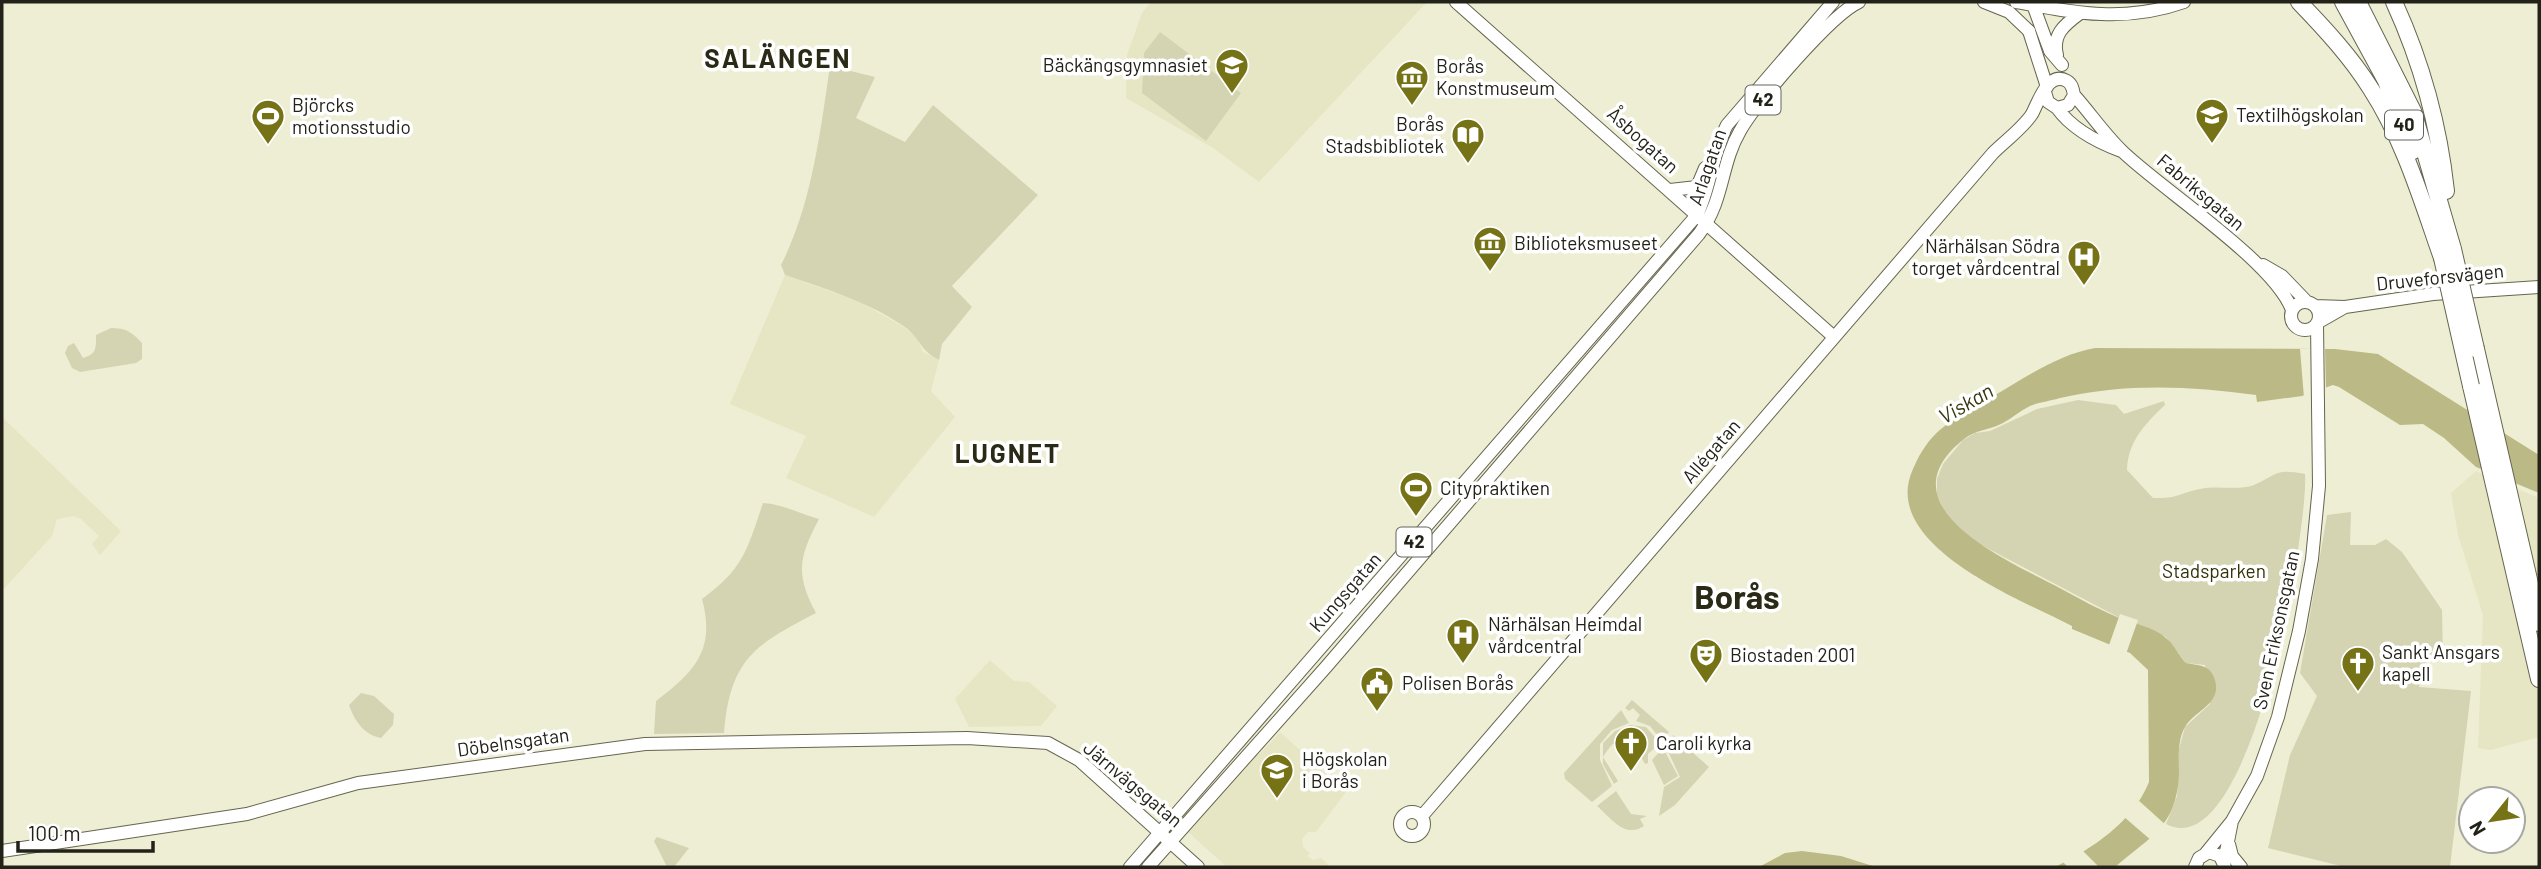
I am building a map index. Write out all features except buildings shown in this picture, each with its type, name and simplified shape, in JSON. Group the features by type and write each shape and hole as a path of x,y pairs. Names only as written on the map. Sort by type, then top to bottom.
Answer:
{"highway":[{"path":"2299,2 2346,53 2373,91 2403,150 2448,253"},
{"name":"40","path":"2343,2 2367,43 2402,118 2448,253 2471,386 2484,413"},
{"name":"40","path":"2358,2 2413,111 2448,253 2476,349 2484,413 2539,623"},
{"path":"2394,2 2420,70 2442,154 2448,253"},
{"name":"40","path":"2503,493 2539,680"}],"street":[{"name":"Åsbogatan","path":"1456,2 1834,337"},
{"name":"Arlagatan","path":"1702,220 1716,151 1727,125 1833,2"},
{"name":"Arlagatan","path":"1702,220 1717,206 1739,132 1827,26 1842,11 1859,2"},
{"path":"1984,2 2009,12 2029,31"},
{"path":"2015,2 2035,3 2080,14 2134,15 2184,2"},
{"path":"2035,3 2030,12 2029,31 2046,90 2057,79 2072,89"},
{"path":"2035,3 2050,51 2062,65"},
{"path":"2062,65 2056,48 2057,37 2061,28 2080,14"},
{"name":"Fabriksgatan","path":"2062,65 2072,89 2121,151 2256,263 2281,289 2292,310"},
{"name":"Allégatan","path":"1422,816 1993,153 2032,114 2068,105 2072,89"},
{"name":"Fabriksgatan","path":"2046,90 2055,107 2092,138 2121,151"},
{"name":"Allégatan","path":"2032,114 2035,104 2046,90"},
{"path":"1670,190 1697,187 1707,159 1716,151"},
{"name":"Kungsgatan","path":"1130,867 1166,837 1702,220"},
{"name":"Fabriksgatan","path":"2256,263 2283,276 2311,304"},
{"name":"Druveforsvägen","path":"2311,304 2345,307 2433,294 2539,287"},
{"path":"2298,304 2311,304 2319,315 2316,354 2302,330 2292,324 2292,310 2298,304"},
{"name":"Druveforsvägen","path":"2317,323 2345,307"},
{"path":"2302,330 2317,323"},
{"name":"Sven Eriksonsgatan","path":"2195,867 2199,858 2232,821 2264,758 2278,717 2299,631 2317,514 2316,354"},
{"name":"Döbelnsgatan","path":"2,851 247,814 358,783 645,744 967,738 1037,742"},
{"name":"Järnvägsgatan","path":"1037,742 1048,743 1079,760 1198,867"},
{"path":"2226,865 2232,821"},
{"name":"Kungsgatan","path":"1148,867 1166,837"},
{"path":"2229,844 2232,856 2241,867"},
{"path":"2206,853 2218,854 2226,865"}],"shaded area":[{"name":"Bäckängsgymnasiet","path":"1151,2 1427,2 1259,182 1213,148 1126,98 1127,55 1142,13"},
{"path":"785,275 860,302 904,327 916,337 923,352 939,360 931,391 955,417 874,517 786,478 806,436 730,404"},
{"path":"2095,348 2335,349 2378,354 2539,455 2539,493 2476,467 2444,438 2423,424 2400,425 2333,385 2302,396 2257,402 2256,395 2182,388 2133,388 2084,393 2034,405 2003,423 1964,439 1942,462 1936,485 1942,505 1957,525 1978,542 2025,570 2108,613 2161,634 2186,663 2207,668 2215,680 2215,695 2182,732 2177,793 2167,819 2159,829 2115,867 2055,867 2110,833 2133,810 2149,782 2148,670 2130,653 2072,629 2072,626 1990,585 1961,566 1935,545 1916,522 1908,496 1913,469 1919,456 1940,430 2036,371 2065,357"},
{"path":"2,417 121,531 100,555 92,544 99,536 81,519 73,516 57,519 52,536 2,591"},
{"path":"2476,471 2539,498 2539,737 2491,750 2478,748 2483,615 2458,535 2451,493"},
{"path":"990,660 1014,681 1029,682 1057,706 1041,726 969,727 955,699"},
{"name":"Högskolan i Borås","path":"1280,732 1346,792 1316,832 1308,832 1302,839 1303,847 1310,853 1307,856 1313,860 1321,858 1331,867 1227,867 1187,831 1257,752 1260,754"},
{"path":"1802,851 1841,856 1876,867 1759,867 1785,853"}],"green space":[{"path":"1160,32 1241,93 1206,141 1142,93 1144,53"},
{"path":"830,66 875,77 856,118 905,142 933,105 1038,195 952,286 972,307 942,344 939,360 927,352 910,331 891,318 847,297 785,275 781,265 792,242 807,193"},
{"path":"111,328 132,333 142,343 142,359 136,363 80,372 72,368 65,353 68,346 74,343 83,358 91,355 95,350 96,335"},
{"name":"Stadsparken","path":"2078,400 2116,405 2124,414 2164,401 2165,405 2134,442 2128,460 2127,470 2153,498 2173,497 2207,488 2248,487 2282,472 2305,474 2297,557 2269,685 2248,746 2224,795 2197,824 2166,824 2177,796 2179,749 2185,727 2210,704 2205,665 2186,663 2166,637 2118,617 1981,545 1961,532 1944,510 1937,495 1937,479 1943,464 1963,440 1975,433 1990,431 2037,409"},
{"path":"763,503 819,519 807,544 802,566 805,587 816,613 761,646 739,671 727,708 724,733 654,734 656,701 691,669 704,646 706,617 702,599 736,567 748,546"},
{"path":"2351,512 2350,545 2375,545 2386,539 2402,552 2442,610 2443,658 2422,664 2419,687 2471,691 2460,785 2457,785 2450,867 2345,867 2268,848 2290,755 2317,696 2300,673 2327,515"},
{"path":"361,693 374,696 394,714 393,725 381,738 365,730 351,711 349,705"},
{"path":"1632,700 1669,732 1661,740 1650,726 1636,721 1640,715 1633,708 1629,711 1625,708"},
{"path":"1621,710 1629,723 1612,730 1600,744 1600,760 1612,786 1592,802 1565,779 1564,773"},
{"path":"1630,725 1646,727 1660,743 1648,754 1648,763 1645,764 1634,745 1647,743 1644,735 1632,742 1631,739 1614,743 1603,757 1603,743 1615,731"},
{"path":"1673,735 1709,767 1675,805 1659,816 1664,787 1680,777 1665,745"},
{"path":"1663,748 1678,776 1664,785 1652,760"},
{"path":"1603,757 1618,781 1614,784 1603,764"},
{"path":"1616,791 1631,814 1647,816 1640,819 1644,826 1624,829 1597,806"},
{"path":"657,837 689,848 674,867 667,867 654,841"}],"pier":[{"path":"2325,348 2326,390 2304,398 2300,349"},
{"path":"2120,614 2138,620 2126,654 2108,648"},
{"path":"2137,799 2168,827 2152,841 2123,816"},
{"path":"2082,850 2099,867 2068,867 2063,862"}],"place":[{"name":"Bäckängsgymnasiet","path":"1232,95"},
{"name":"Borås Konstmuseum","path":"1412,107"},
{"name":"Textilhögskolan","path":"2212,145"},
{"name":"Björcks motionsstudio","path":"268,146"},
{"name":"Borås Stadsbibliotek","path":"1468,165"},
{"name":"Biblioteksmuseet","path":"1490,273"},
{"name":"Närhälsan Södra torget vårdcentral","path":"2084,287"},
{"name":"Citypraktiken","path":"1416,518"},
{"name":"Närhälsan Heimdal vårdcentral","path":"1463,665"},
{"name":"Biostaden 2001","path":"1706,685"},
{"name":"Sankt Ansgars kapell","path":"2358,693"},
{"name":"Polisen Borås","path":"1377,713"},
{"name":"Caroli kyrka","path":"1631,773"},
{"name":"Högskolan i Borås","path":"1277,800"}],"district":[{"name":"SALÄNGEN","path":"778,59"},
{"name":"LUGNET","path":"1008,454"},
{"name":"Borås","path":"1737,597"}],"water label":[{"name":"Viskan","path":"1966,404"}]}
